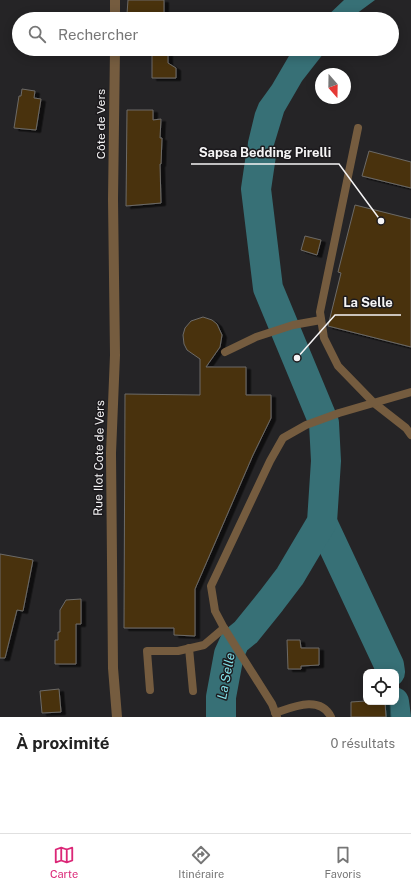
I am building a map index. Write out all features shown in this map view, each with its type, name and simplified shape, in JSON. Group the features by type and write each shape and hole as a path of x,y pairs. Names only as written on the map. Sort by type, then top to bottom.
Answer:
{"street":[{"path":"115,0 115,12"},
{"name":"Côte de Vers","path":"113,199 115,56"},
{"name":"Rue Ilot Cote de Vers","path":"113,199 115,354 111,453 111,536 113,668 117,717"}],"lane":[{"path":"358,128 320,312 324,338 338,366 374,403 406,428 411,435"},
{"path":"225,352 256,337 293,325 321,320"},
{"path":"331,717 330,714 319,705 312,704 304,704 276,715 272,704 215,611 211,586 270,461 283,438 306,425 411,392"},
{"path":"150,690 147,651 178,651 204,645 226,631"},
{"path":"189,648 193,690"}],"water":[{"path":"344,0 375,0 359,12 331,12"},
{"path":"289,56 322,56 302,81 284,112 270,158 268,197 244,196 248,142 255,113 259,103 272,85"}],"building":[{"path":"128,0 164,0 164,12 127,12"},
{"path":"152,56 168,56 168,63 176,68 176,78 152,78"},
{"path":"22,89 35,91 34,98 41,99 36,130 14,128 19,96 21,96"},
{"path":"127,110 153,110 153,120 161,119 161,203 126,206"},
{"path":"369,151 411,162 411,188 362,176"},
{"path":"355,205 411,219 411,347 328,326 341,273 338,272"},
{"path":"305,236 321,240 317,255 301,250"},
{"path":"203,317 212,320 217,324 222,335 220,347 206,367 246,367 246,395 271,395 271,418 253,455 195,589 195,636 174,635 174,628 124,628 125,394 200,395 200,359 187,350 184,344 183,335 185,328 191,321"},
{"path":"0,554 33,560 23,611 17,610 5,658 0,658"},
{"path":"81,599 81,624 76,624 76,664 55,664 55,640 58,640 58,632 60,632 60,610 66,600"},
{"path":"287,640 300,640 301,648 319,648 319,665 301,666 301,669 288,669"},
{"path":"59,689 61,712 42,713 40,691"},
{"path":"363,701 363,705 385,705 386,717 351,717 351,702"}],"waterway":[{"name":"La Selle","path":"221,717 221,697 229,654 235,641 246,632 290,576 322,522 326,461 324,423 268,288 256,189 261,155"},
{"name":"La Selle","path":"322,522 390,669"},
{"name":"La Selle","path":"394,705 396,717"}],"place":[{"name":"Sapsa Bedding Pirelli","path":"381,221"},
{"name":"La Selle","path":"297,358"}]}
